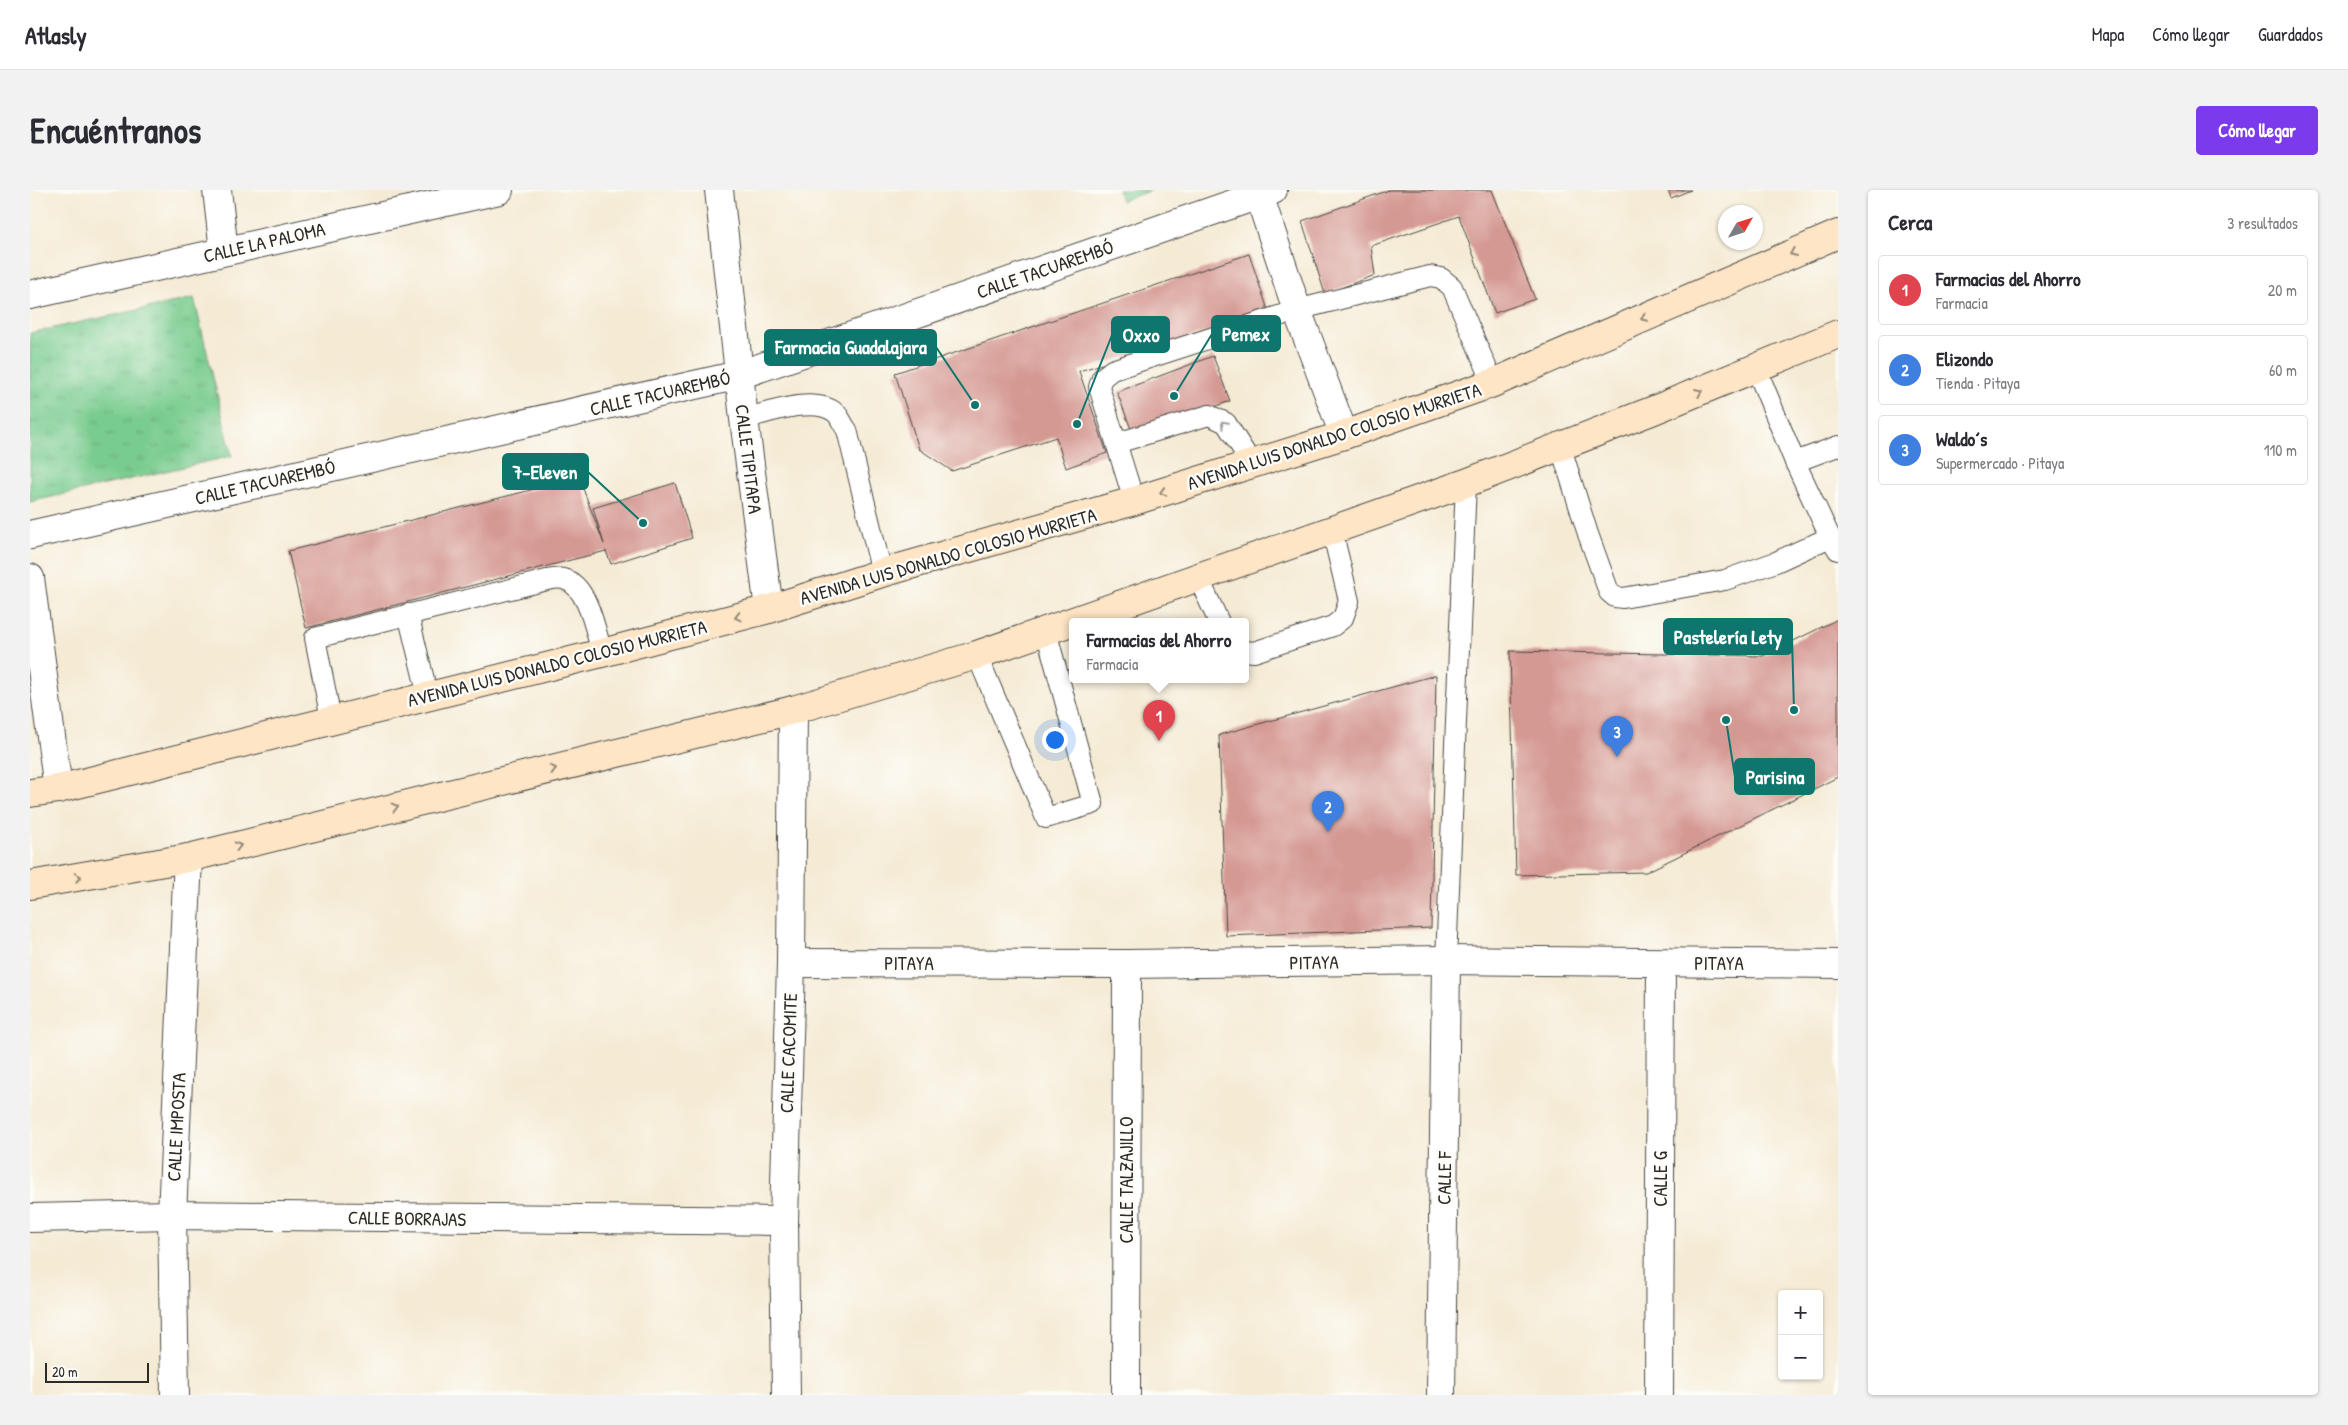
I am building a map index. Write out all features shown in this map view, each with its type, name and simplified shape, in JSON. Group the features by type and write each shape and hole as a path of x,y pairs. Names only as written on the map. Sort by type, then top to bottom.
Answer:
{"main road":[{"name":"AVENIDA LUIS DONALDO COLOSIO MURRIETA","path":"30,793 58,789 331,719 602,653 769,609 882,573 1134,501 1344,435 1493,383 1838,234"},
{"path":"1083,618 1466,484 1561,448 1838,334"},
{"path":"30,885 188,858 793,710 977,655 1069,623"}],"street":[{"path":"217,190 224,251"},
{"name":"CALLE LA PALOMA","path":"30,295 499,190"},
{"name":"CALLE TIPITAPA","path":"719,190 744,419 769,609"},
{"path":"1266,193 1297,310 1344,435"},
{"name":"CALLE TACUAREMBÓ","path":"30,534 739,375 1266,193"},
{"path":"30,578 58,789"},
{"name":"CALLE CACOMITE","path":"786,1395 784,1221 791,963 793,710"},
{"name":"CALLE IMPOSTA","path":"175,1395 172,1215 188,858"},
{"name":"PITAYA","path":"791,963 1127,964 1446,960 1838,964"},
{"name":"CALLE F","path":"1441,1395 1446,960"},
{"name":"CALLE G","path":"1659,1395 1662,963"},
{"name":"CALLE TALZAJILLO","path":"1126,1395 1127,964"},
{"name":"CALLE BORRAJAS","path":"30,1218 172,1215 784,1221"}],"lane":[{"path":"1134,501 1099,388 1102,378 1106,374 1297,310 1430,276 1441,278 1452,286 1493,383"},
{"path":"1561,448 1609,592 1615,597 1623,598 1725,580 1834,544 1795,462 1756,368"},
{"path":"744,419 800,406 820,405 836,413 847,430 882,573"},
{"path":"1117,443 1209,416 1226,423 1252,464"},
{"path":"1795,462 1838,446"},
{"path":"1446,960 1466,484"},
{"path":"1249,651 1254,652 1333,626 1343,618 1349,601 1332,530"},
{"path":"1198,578 1217,618"},
{"path":"331,719 315,638 547,580 564,579 578,589 587,603 602,653"},
{"path":"408,614 428,696"},
{"path":"977,655 1046,818 1093,804 1046,631"}],"green space":[{"path":"1118,190 1152,190 1121,201"},
{"path":"194,298 232,456 30,502 30,333"}],"building":[{"path":"1389,190 1492,190 1535,299 1495,313 1459,216 1371,246 1375,275 1325,294 1302,221"},
{"path":"1668,190 1691,190 1671,198"},
{"path":"1249,254 1269,313 1079,371 1107,453 1066,468 1056,437 952,471 919,449 895,373"},
{"path":"1213,356 1230,401 1134,437 1117,392"},
{"path":"579,478 604,544 593,508 675,483 692,538 611,564 606,551 306,628 288,551"},
{"path":"1838,619 1838,777 1646,872 1516,875 1510,651 1763,656"},
{"path":"1436,675 1431,928 1226,936 1219,735"}],"place":[{"name":"Pemex","path":"1174,396"},
{"name":"Farmacia Guadalajara","path":"975,405"},
{"name":"Oxxo","path":"1077,424"},
{"name":"7-Eleven","path":"643,523"},
{"name":"Pastelería Lety","path":"1794,710"},
{"name":"Parisina","path":"1726,720"},
{"name":"Farmacias del Ahorro","path":"1159,741"},
{"name":"Waldo´s","path":"1617,757"},
{"name":"Elizondo","path":"1328,832"}]}
